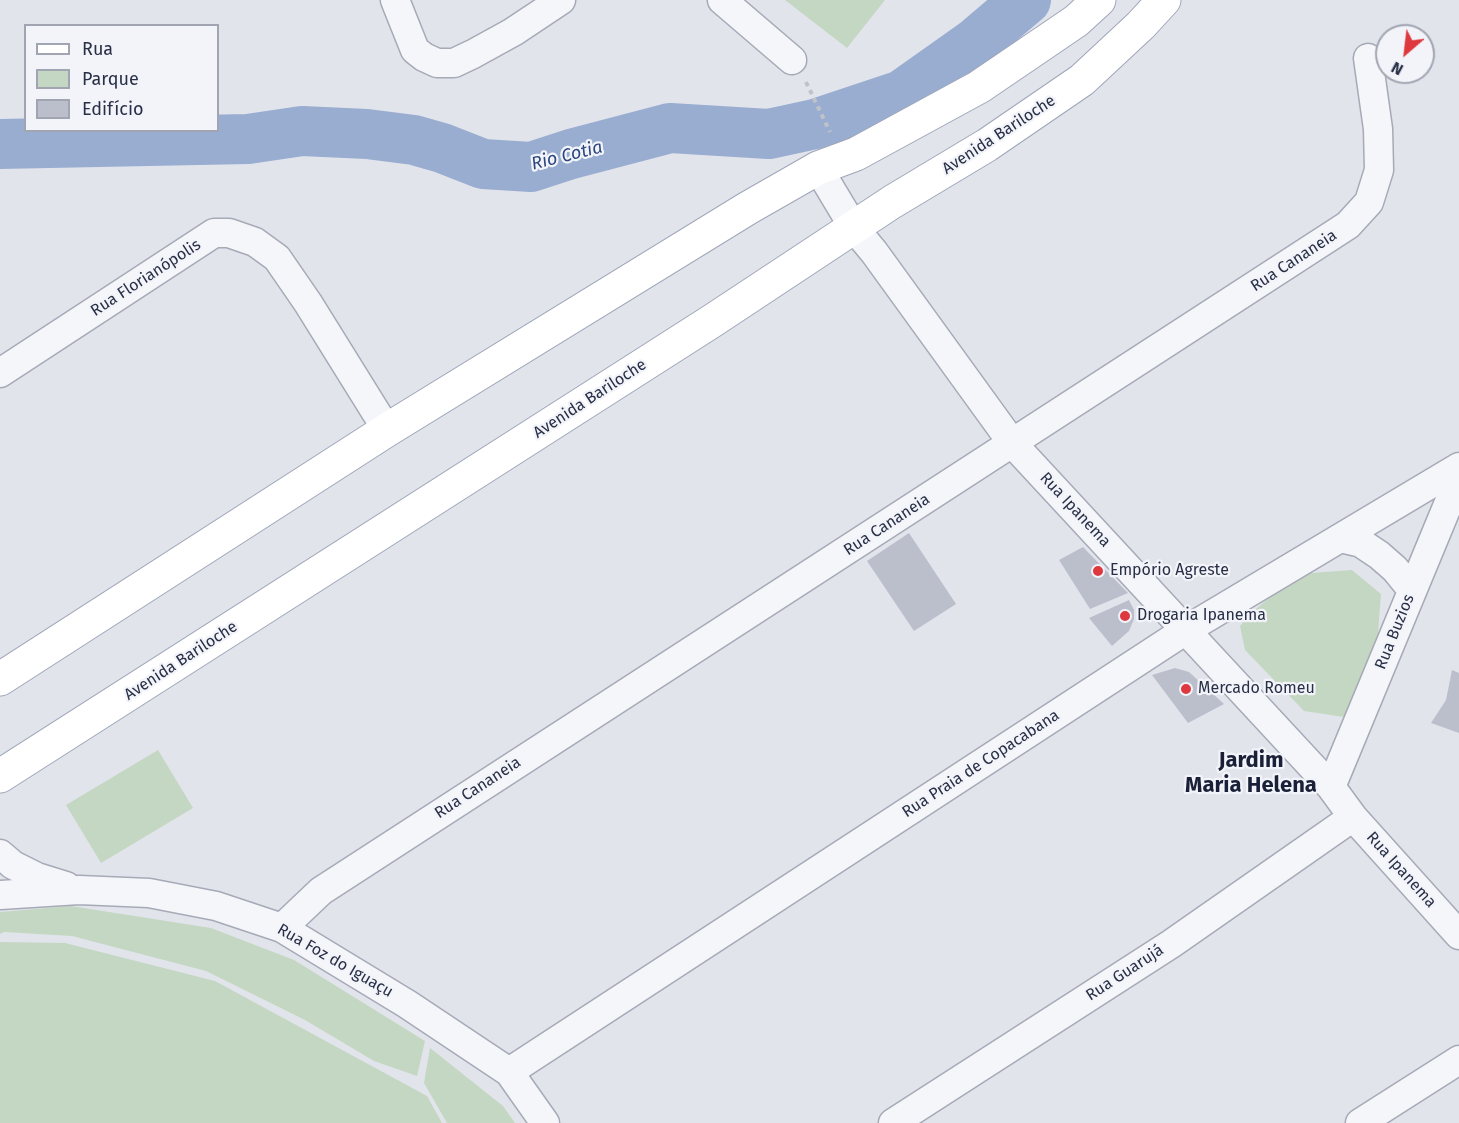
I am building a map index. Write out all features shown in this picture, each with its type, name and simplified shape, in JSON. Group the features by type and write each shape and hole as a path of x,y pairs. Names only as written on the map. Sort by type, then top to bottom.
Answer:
{"main road":[{"path":"0,679 387,430 748,208 818,168 856,154 979,87 1076,21 1099,0"},
{"name":"Avenida Bariloche","path":"0,777 892,202 987,146 1082,80 1141,25 1164,0"}],"street":[{"path":"395,0 415,50 437,63 454,63 474,54 513,32 561,0"},
{"path":"722,0 792,60"},
{"name":"Rua Cananeia","path":"282,928 321,891 1348,225 1369,202 1379,170 1378,129 1368,58"},
{"name":"Rua Ipanema","path":"818,168 854,228 874,252 1013,444 1330,787 1353,817 1459,935"},
{"name":"Rua Florianópolis","path":"0,373 214,233 229,233 255,242 277,258 308,303 387,430"},
{"name":"Rua Praia de Copacabana","path":"509,1072 1186,630 1459,466"},
{"name":"Rua Buzios","path":"1330,787 1459,478"},
{"path":"1340,538 1361,543 1379,555 1395,569 1412,590"},
{"name":"Rua Guarujá","path":"893,1123 1171,944 1353,817"},
{"name":"Rua Foz do Iguaçu","path":"0,854 13,865 37,877 79,890"},
{"name":"Rua Foz do Iguaçu","path":"0,896 79,890 149,893 216,906 282,928 407,1004 509,1072 545,1123"},
{"path":"1360,1123 1459,1060"}],"path":[{"path":"814,96 828,130"}],"green space":[{"path":"785,0 885,0 847,48"},
{"path":"1352,570 1381,594 1378,633 1355,706 1344,717 1304,711 1245,650 1240,626 1257,608 1298,574"},
{"path":"158,750 193,808 101,863 66,805"},
{"path":"71,906 211,928 294,960 425,1041 417,1076 374,1061 305,1020 206,971 72,936 4,932 0,934 0,912"},
{"path":"0,942 65,943 215,981 427,1096 442,1123 0,1123"},
{"path":"430,1048 503,1106 515,1123 447,1123 424,1083"}],"building":[{"path":"909,533 956,604 914,631 867,561"},
{"path":"1083,547 1128,593 1090,609 1059,560"},
{"path":"1129,600 1134,610 1134,619 1129,631 1112,646 1089,618"},
{"name":"Mercado Romeu","path":"1175,668 1189,672 1224,704 1188,723 1152,675"},
{"path":"1452,670 1459,673 1459,733 1431,723 1446,700"}],"waterway":[{"name":"Rio Cotia","path":"0,144 248,139 302,131 367,134 414,140 483,164 531,167 670,128 769,134 815,124 902,95 974,44 1026,0"}],"place":[{"name":"Empório Agreste","path":"1098,571"},
{"name":"Drogaria Ipanema","path":"1125,616"},
{"name":"Mercado Romeu","path":"1186,689"}],"district":[{"name":"Jardim Maria Helena","path":"1251,774"}]}
